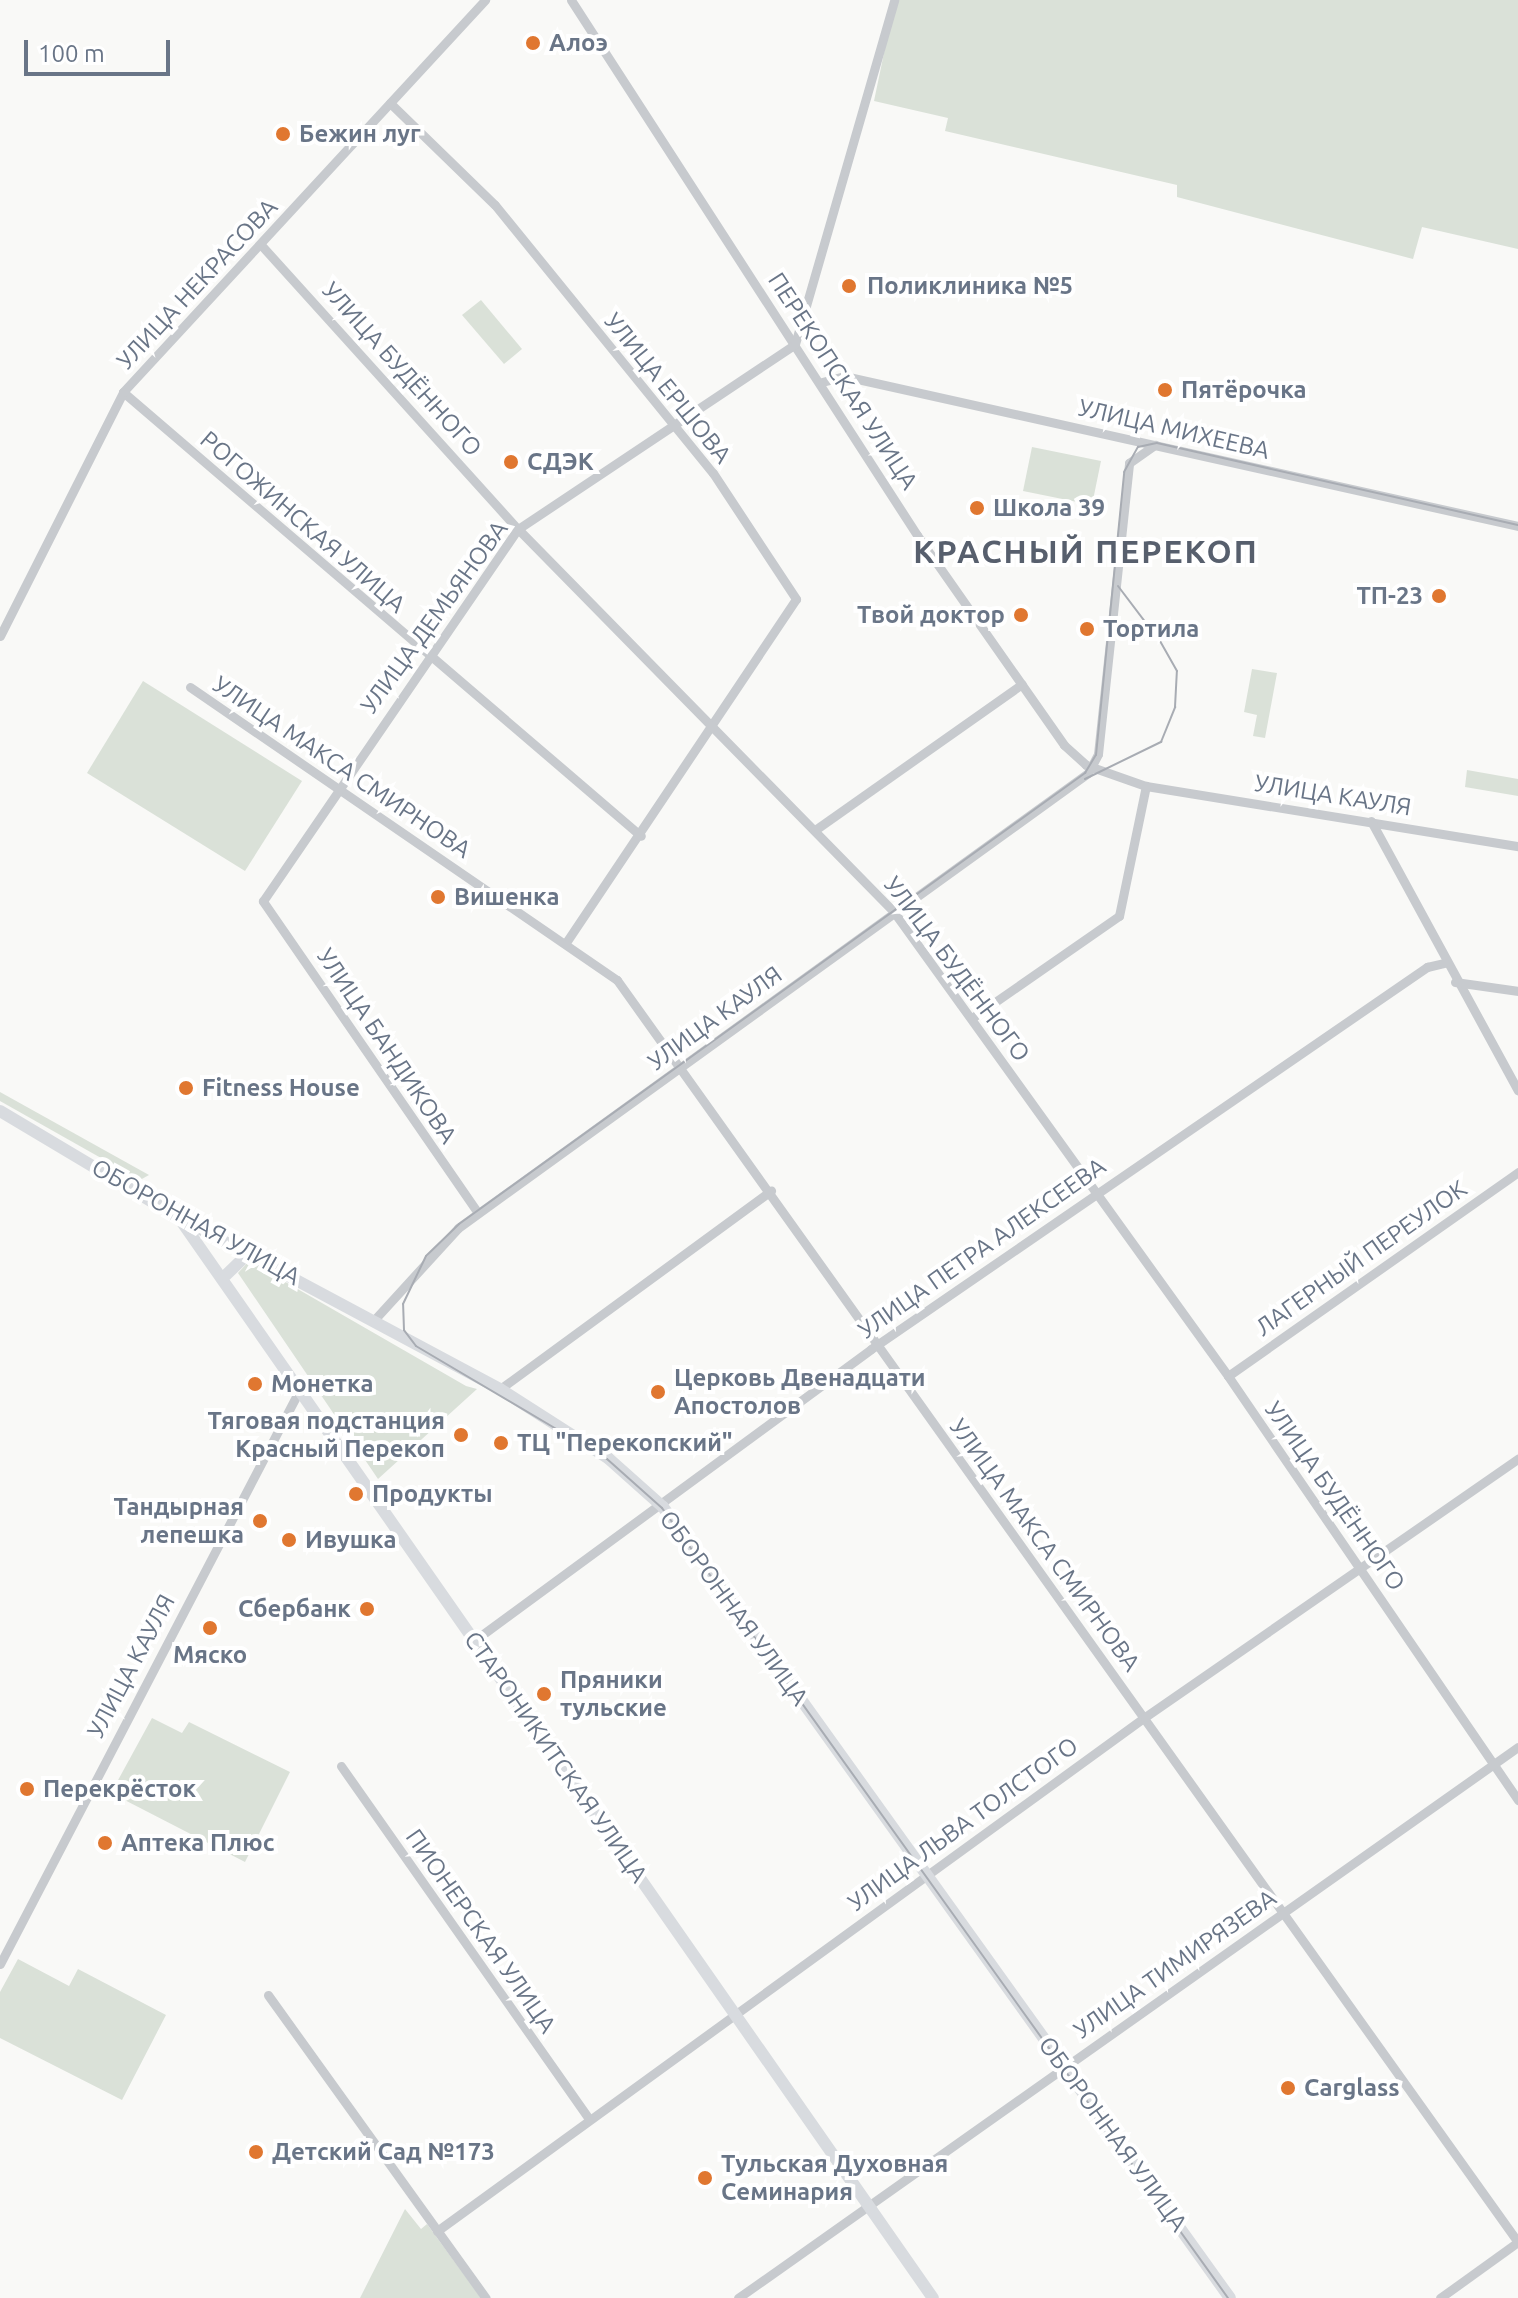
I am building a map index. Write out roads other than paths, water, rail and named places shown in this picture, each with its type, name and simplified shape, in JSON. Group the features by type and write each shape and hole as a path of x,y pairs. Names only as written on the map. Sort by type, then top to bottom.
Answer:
{"main road":[{"name":"ОБОРОННАЯ УЛИЦА","path":"0,1111 178,1217 375,1319 500,1389 608,1458 663,1507 1230,2298"},
{"name":"СТАРОНИКИТСКАЯ УЛИЦА","path":"178,1217 226,1275 475,1640 933,2298"},
{"path":"226,1275 249,1253"}],"street":[{"name":"УЛИЦА НЕКРАСОВА","path":"0,636 123,392 262,246 485,0"},
{"name":"ПЕРЕКОПСКАЯ УЛИЦА","path":"571,0 1022,684 1064,745 1095,767"},
{"path":"795,344 894,0"},
{"name":"УЛИЦА ЕРШОВА","path":"390,103 495,205 670,425 713,473 796,599 713,726"},
{"name":"УЛИЦА БУДЁННОГО","path":"262,246 518,529 894,912 1228,1376 1518,1800"},
{"name":"УЛИЦА ДЕМЬЯНОВА","path":"263,901 335,789 518,529 795,344"},
{"name":"УЛИЦА МИХЕЕВА","path":"822,382 844,376 1518,526"},
{"name":"РОГОЖИНСКАЯ УЛИЦА","path":"123,392 641,836"},
{"path":"1095,767 1129,463 1155,445"},
{"path":"815,830 1022,684"},
{"name":"УЛИЦА МАКСА СМИРНОВА","path":"190,687 617,980 1145,1717 1278,1915 1518,2242"},
{"path":"566,943 713,726"},
{"name":"УЛИЦА КАУЛЯ","path":"375,1319 436,1248 478,1213 1095,767 1146,786 1518,846"},
{"path":"972,1018 1119,916 1146,786"},
{"path":"1371,821 1455,982 1518,1091"},
{"name":"УЛИЦА БАНДИКОВА","path":"263,901 478,1213"},
{"name":"УЛИЦА ПЕТРА АЛЕКСЕЕВА","path":"475,1640 663,1507 877,1345 1427,967 1445,963"},
{"path":"1455,982 1518,991"},
{"name":"ЛАГЕРНЫЙ ПЕРЕУЛОК","path":"1228,1376 1518,1172"},
{"path":"500,1389 771,1191"},
{"name":"УЛИЦА КАУЛЯ","path":"0,1964 301,1387"},
{"name":"УЛИЦА ЛЬВА ТОЛСТОГО","path":"437,2231 733,2012 926,1877 1145,1717 1518,1459"},
{"name":"УЛИЦА ТИМИРЯЗЕВА","path":"738,2298 868,2203 1518,1747"},
{"name":"ПИОНЕРСКАЯ УЛИЦА","path":"341,1766 589,2119"},
{"path":"268,1995 486,2298"},
{"path":"1440,2298 1518,2242"}],"tram line":[{"path":"1228,2298 662,1508 607,1459 416,1346 404,1330 403,1304 426,1256 459,1224 1085,773 1096,755 1124,472 1138,447 1157,443 1518,525"},
{"path":"1118,586 1149,627"},
{"path":"1085,779 1161,742 1175,707 1177,671 1156,634 1124,625 1108,640"}],"place":[{"name":"Алоэ","path":"533,43"},
{"name":"Бежин луг","path":"283,134"},
{"name":"Поликлиника №5","path":"849,286"},
{"name":"Пятёрочка","path":"1165,390"},
{"name":"СДЭК","path":"511,462"},
{"name":"Школа 39","path":"977,508"},
{"name":"ТП-23","path":"1439,596"},
{"name":"Твой доктор","path":"1021,615"},
{"name":"Тортила","path":"1087,629"},
{"name":"Вишенка","path":"438,897"},
{"name":"Fitness House","path":"186,1088"},
{"name":"Монетка","path":"255,1384"},
{"name":"Церковь Двенадцати Апостолов","path":"658,1392"},
{"name":"Тяговая подстанция Красный Перекоп","path":"461,1435"},
{"name":"ТЦ \"Перекопский\"","path":"501,1443"},
{"name":"Продукты","path":"356,1494"},
{"name":"Тандырная лепешка","path":"260,1521"},
{"name":"Ивушка","path":"289,1540"},
{"name":"Сбербанк","path":"367,1609"},
{"name":"Мяско","path":"210,1628"},
{"name":"Пряники тульские","path":"544,1694"},
{"name":"Перекрёсток","path":"27,1789"},
{"name":"Аптека Плюс","path":"105,1843"},
{"name":"Carglass","path":"1288,2088"},
{"name":"Детский Сад №173","path":"256,2152"},
{"name":"Тульская Духовная Семинария","path":"705,2178"}],"district":[{"name":"КРАСНЫЙ ПЕРЕКОП","path":"1086,551"}]}
